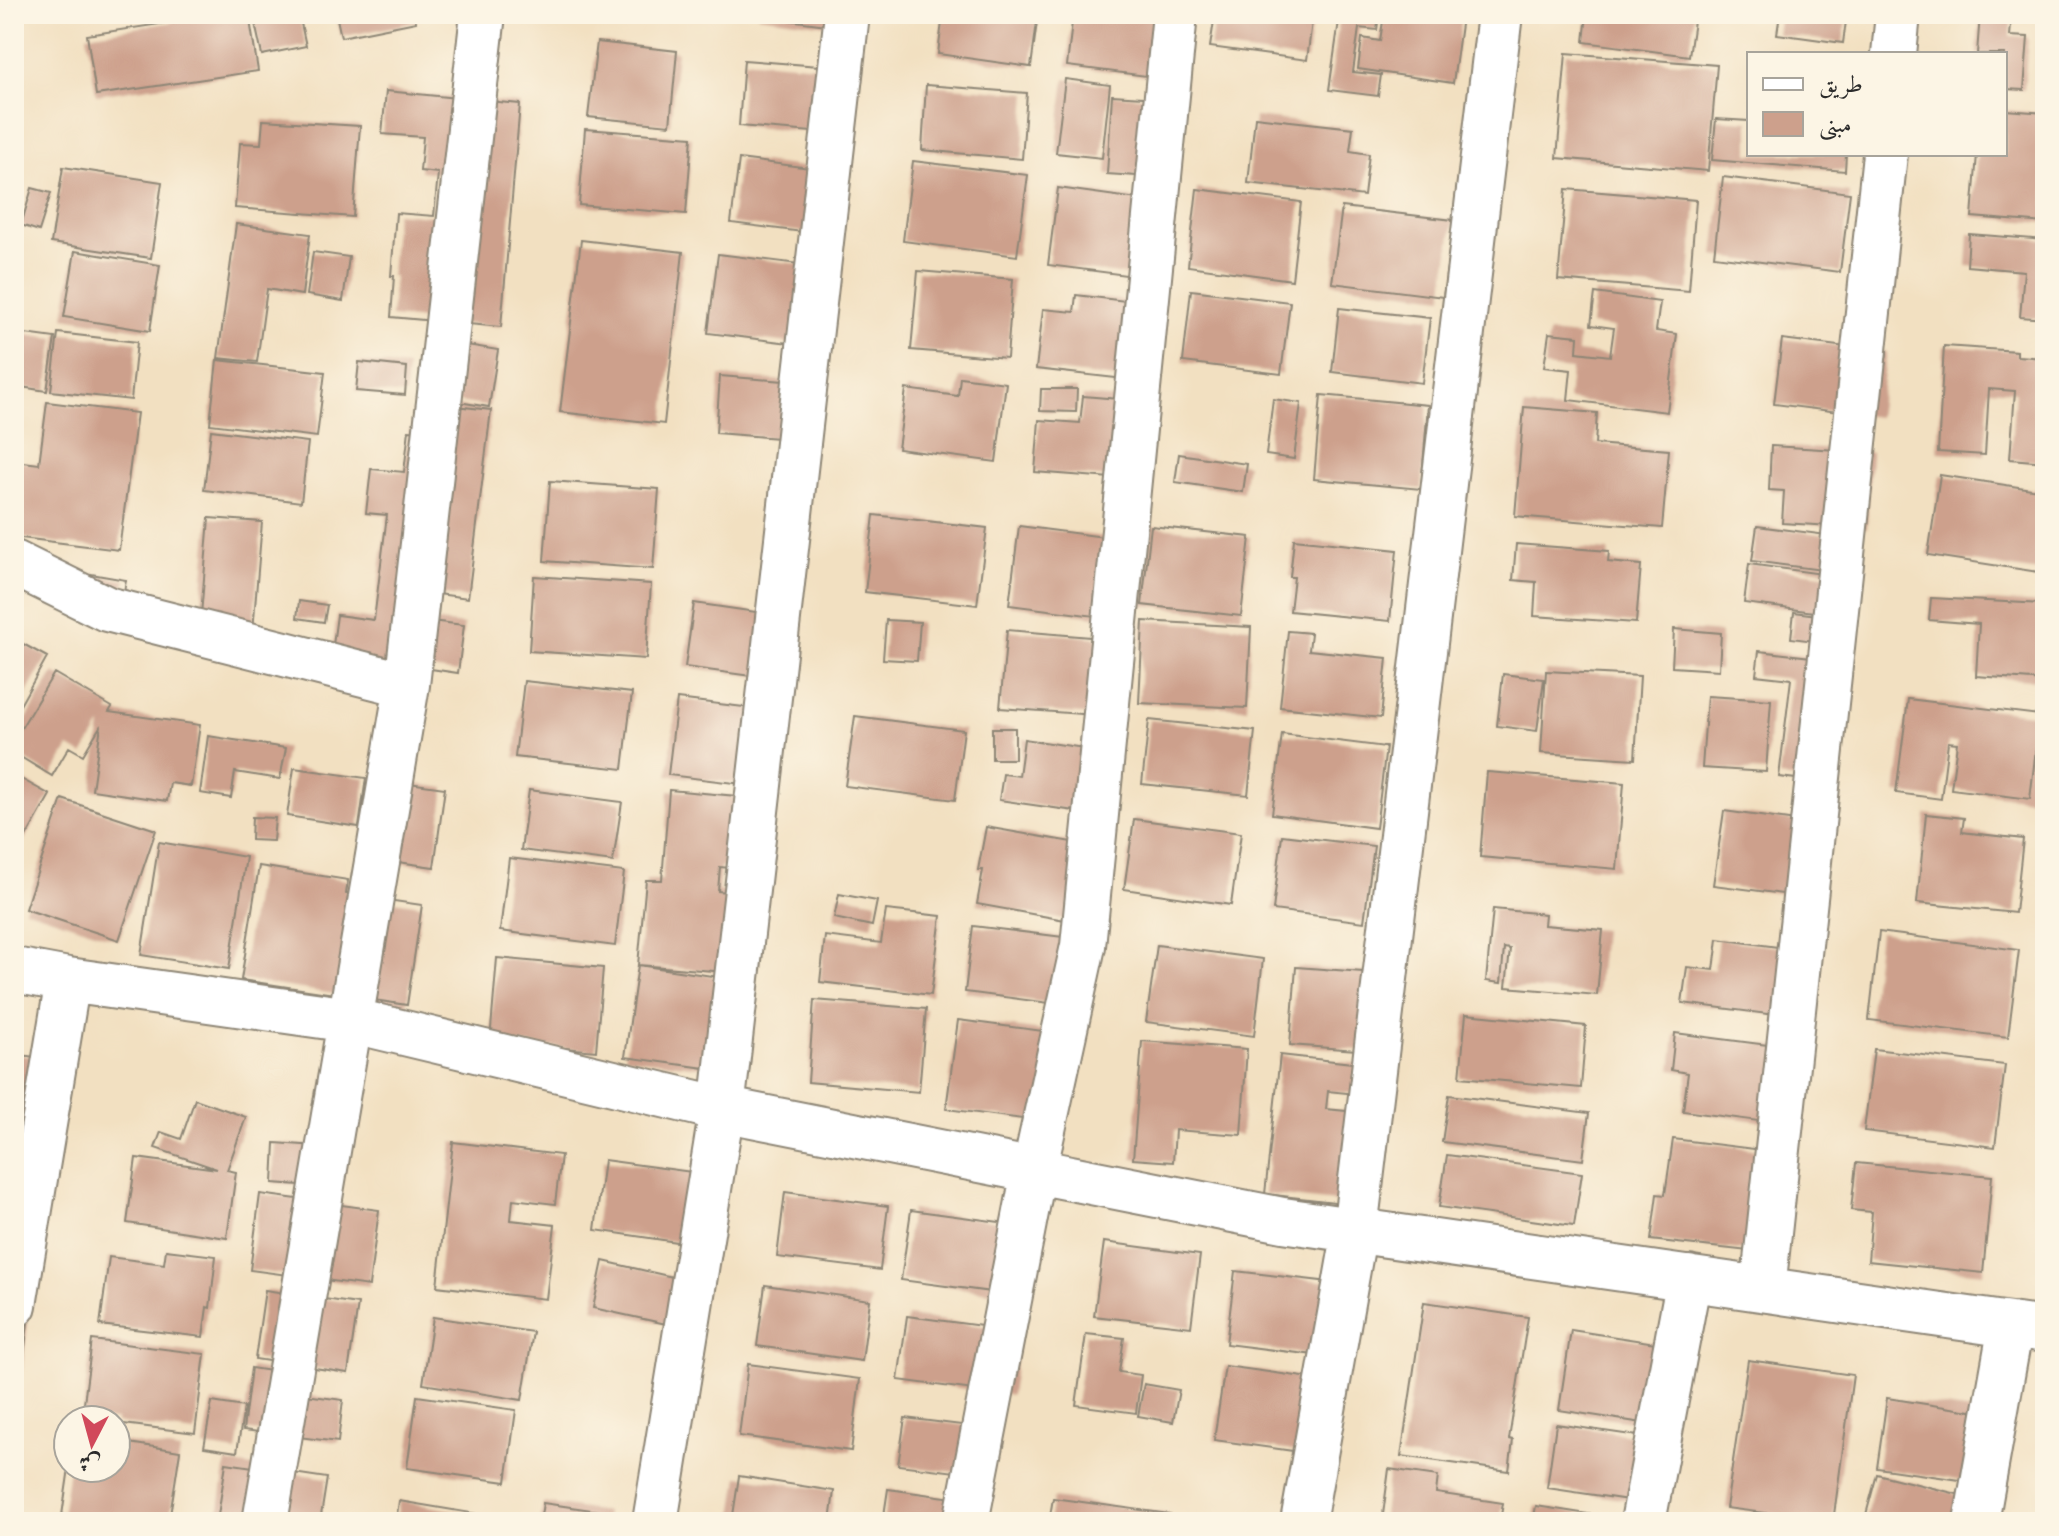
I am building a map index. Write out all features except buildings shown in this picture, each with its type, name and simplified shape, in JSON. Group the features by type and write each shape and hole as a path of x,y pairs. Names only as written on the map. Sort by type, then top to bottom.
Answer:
{"street":[{"path":"265,1522 407,685 483,14"},
{"path":"655,1522 722,1109 847,14"},
{"path":"966,1522 1034,1171 1083,946 1175,14"},
{"path":"1303,1522 1355,1230 1500,14"},
{"path":"1894,52 1898,14"},
{"path":"1763,1289 1885,156"},
{"path":"14,563 107,609 407,685"},
{"path":"14,970 350,1020 722,1109 1283,1220 2028,1328 1976,1522"},
{"path":"14,1305 68,980"},
{"path":"1643,1522 1689,1278"}]}
